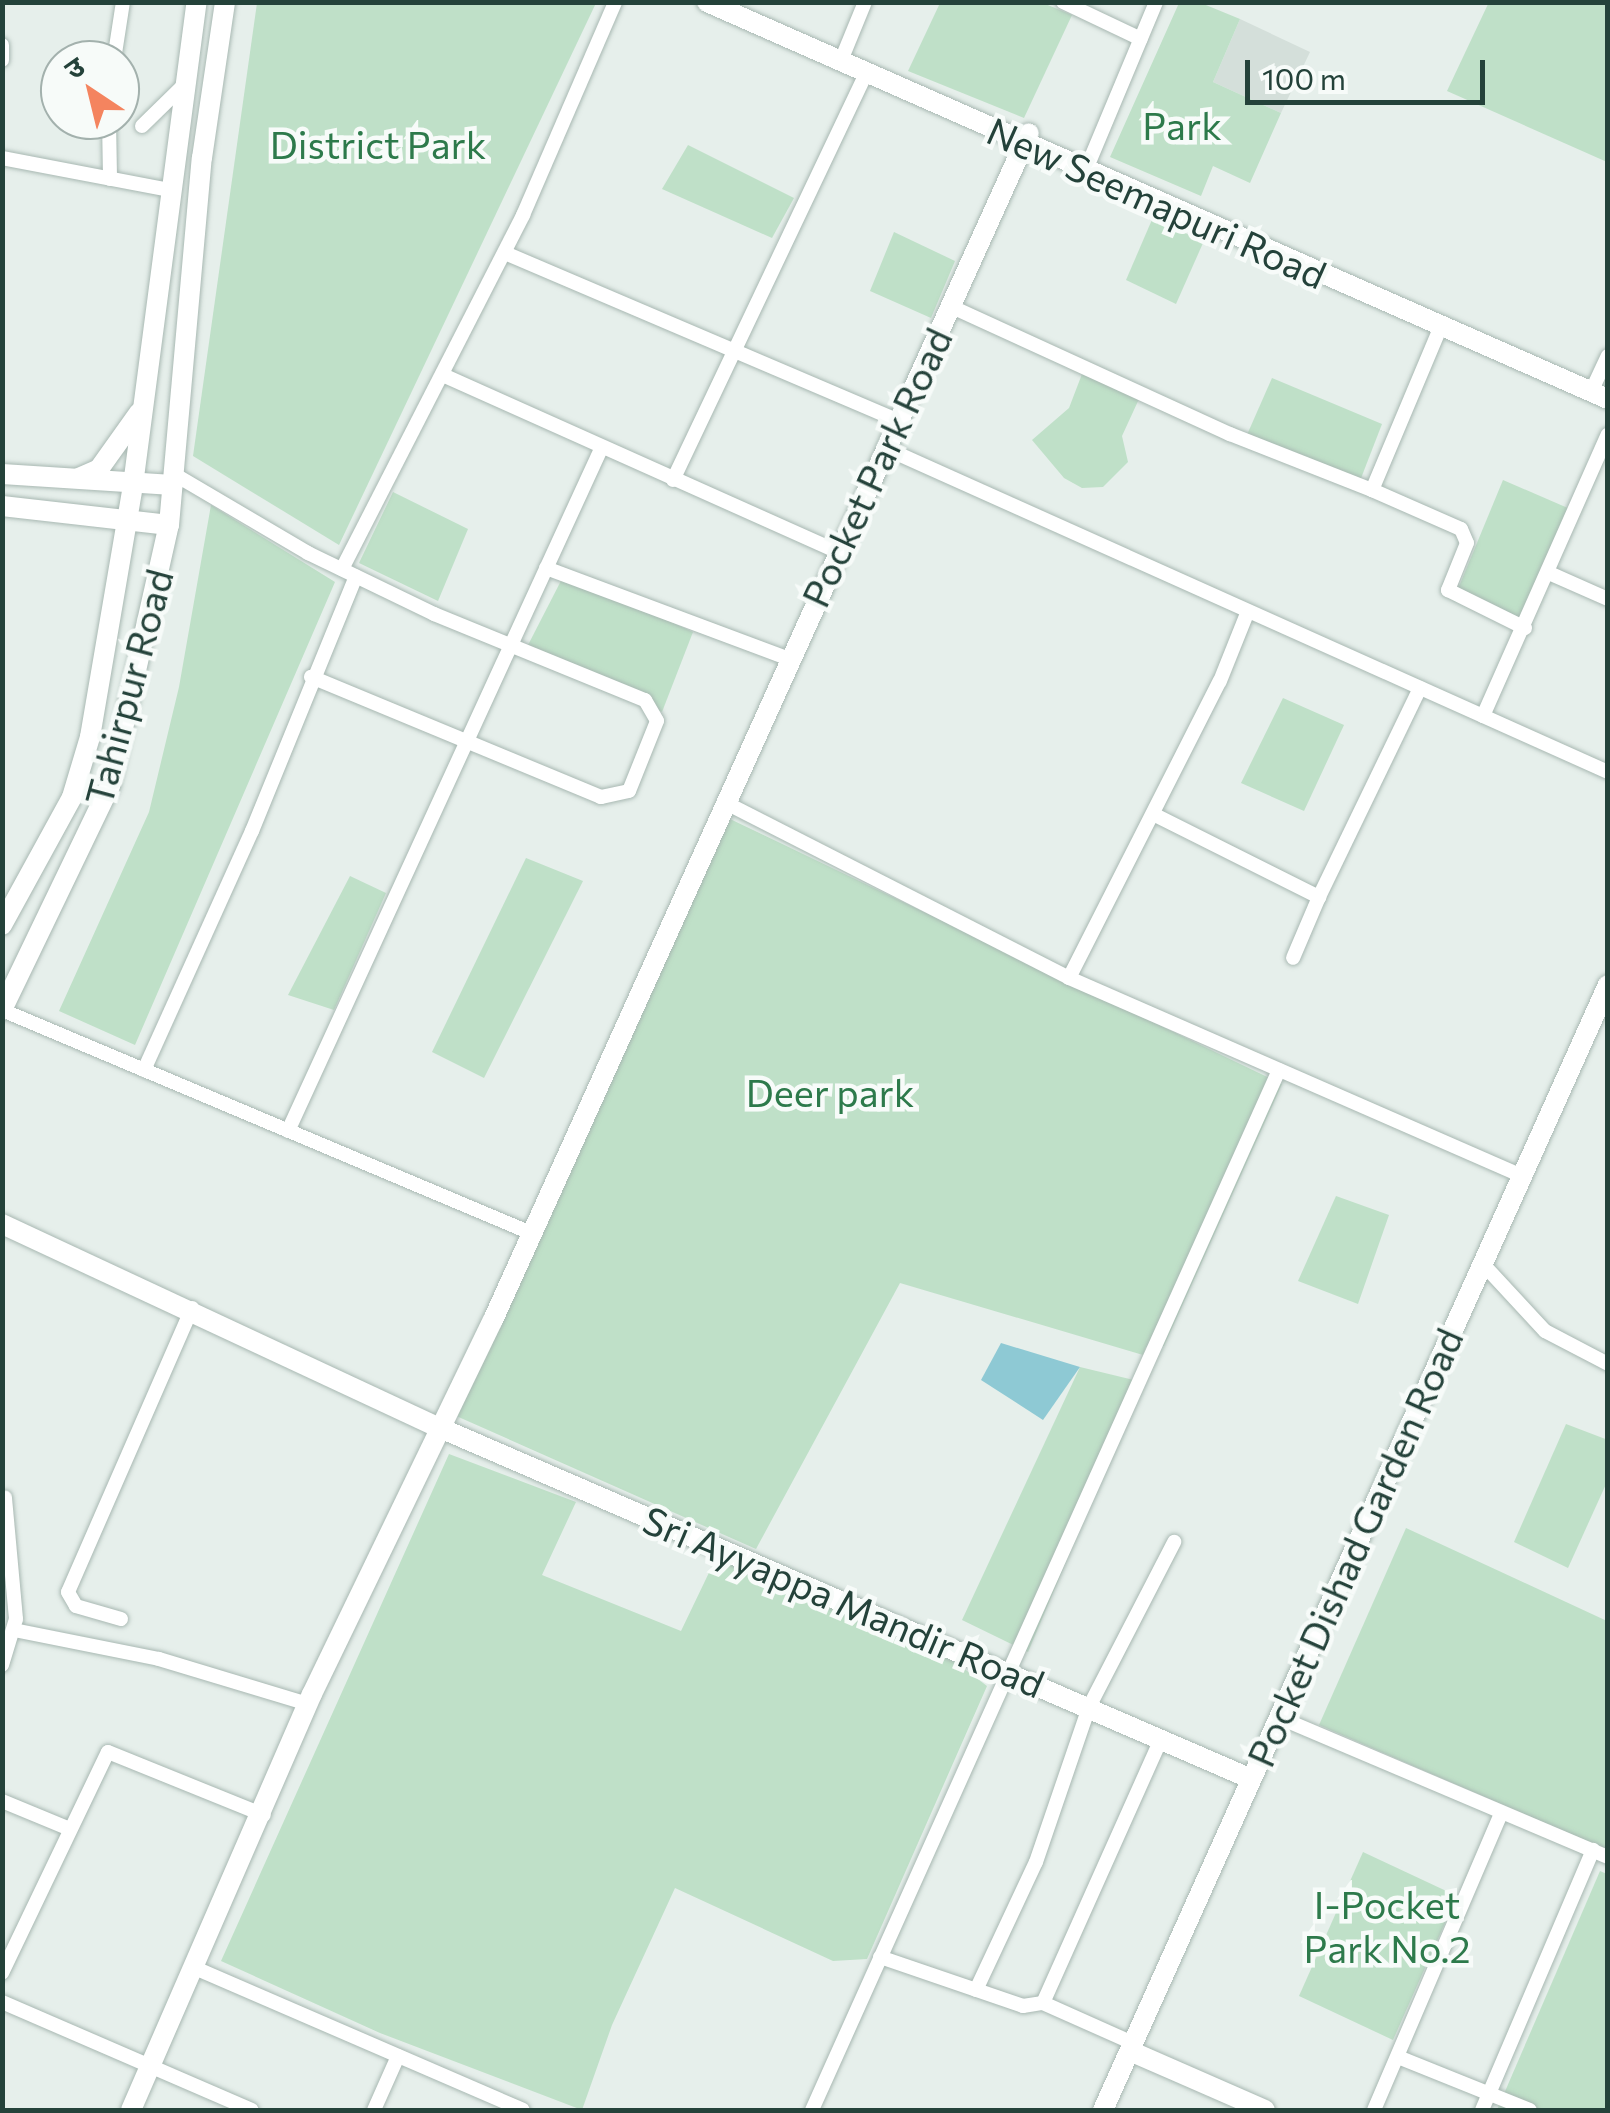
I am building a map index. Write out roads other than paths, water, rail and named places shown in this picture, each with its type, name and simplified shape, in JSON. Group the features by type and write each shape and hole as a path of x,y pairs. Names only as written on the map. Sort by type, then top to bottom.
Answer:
{"street":[{"path":"117,40 123,2"},
{"name":"Tahirpur Road","path":"2,925 72,798 90,737 133,485 196,2"},
{"name":"Tahirpur Road","path":"2,1010 110,786 169,525 202,158 225,2"},
{"path":"144,1070 252,831 349,572 505,253 615,2"},
{"name":"New Seemapuri Road","path":"708,2 1026,138 1441,326 1600,392"},
{"name":"New Seemapuri Road","path":"734,2 843,58 866,74 1090,160 1600,392"},
{"path":"843,58 866,2"},
{"path":"1063,2 1083,8 1141,39"},
{"path":"1090,160 1156,2"},
{"path":"2,45 2,60"},
{"path":"673,480 732,349 819,185 866,74"},
{"path":"142,126 184,84"},
{"name":"Pocket Park Road","path":"131,2110 264,1815 308,1704 531,1233 787,658 1026,138"},
{"path":"110,140 110,179"},
{"path":"2,158 169,190"},
{"path":"505,253 898,421"},
{"path":"950,306 1230,434 1461,529 1467,543 1448,590 1525,628"},
{"path":"1372,490 1441,326"},
{"path":"1600,392 1608,356"},
{"path":"445,376 838,552"},
{"path":"77,479 99,469 142,408"},
{"path":"1483,716 1608,434"},
{"path":"886,448 1608,772"},
{"path":"288,1131 467,743 506,644 601,449"},
{"path":"2,474 133,485 173,480 349,572 506,644 653,705 658,721 636,782 629,791 601,797 310,677"},
{"path":"2,506 169,525"},
{"path":"546,568 787,658"},
{"path":"1549,573 1608,600"},
{"path":"1069,978 1154,814 1248,611"},
{"path":"1294,958 1319,896 1420,688"},
{"path":"724,802 1069,978 1522,1176"},
{"path":"1154,814 1319,896"},
{"name":"Pocket Dishad Garden Road","path":"1103,2110 1608,985"},
{"path":"2,1010 531,1233"},
{"path":"812,2110 1279,1070"},
{"name":"Sri Ayyappa Mandir Road","path":"2,1224 192,1308 438,1427 1249,1778"},
{"path":"1482,1263 1545,1331 1608,1364"},
{"path":"122,1619 76,1606 68,1592 192,1308"},
{"path":"2,1666 14,1630 4,1497"},
{"path":"976,1990 1036,1862 1089,1707 1174,1542"},
{"path":"14,1630 159,1659 308,1704"},
{"path":"1278,1717 1608,1858"},
{"path":"880,1957 1032,2008 1044,2003 1160,1739"},
{"path":"2,1974 108,1752 264,1815"},
{"path":"2,1802 70,1829"},
{"path":"1374,2110 1501,1814"},
{"path":"1482,2110 1593,1850"},
{"path":"195,1968 524,2110"},
{"path":"2,2002 152,2063 252,2110"},
{"path":"1044,2003 1265,2110"},
{"path":"374,2110 398,2056"},
{"path":"1398,2057 1530,2110"}],"water":[{"path":"1001,1343 1080,1367 1043,1420 981,1380"}],"park label":[{"name":"Park","path":"1182,125"},
{"name":"District Park","path":"378,144"},
{"name":"Deer park","path":"830,1092"},
{"name":"I-Pocket Park No.2","path":"1387,1926"}]}
